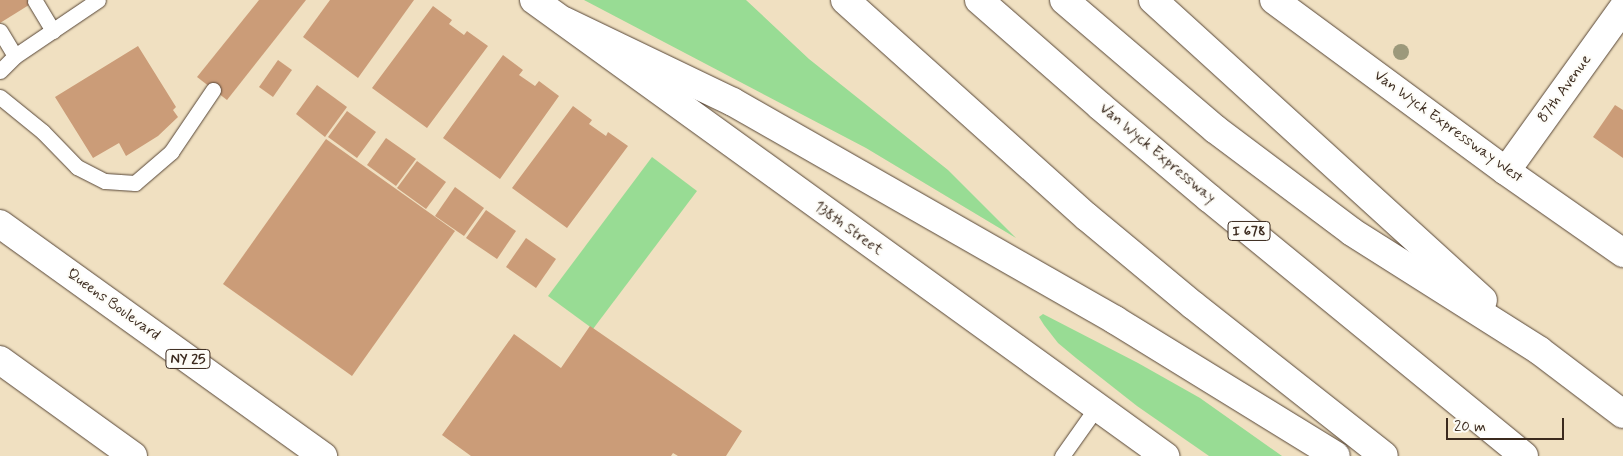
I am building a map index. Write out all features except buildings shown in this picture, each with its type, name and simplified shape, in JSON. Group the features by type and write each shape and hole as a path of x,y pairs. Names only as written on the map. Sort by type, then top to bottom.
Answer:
{"main road":[{"name":"138th Street","path":"534,0 762,167 1164,456"},
{"path":"845,0 1087,217 1384,456"},
{"name":"Van Wyck Expressway","path":"979,0 1209,198 1524,456"},
{"path":"1064,0 1215,129 1352,232 1540,352 1623,414"},
{"path":"1153,0 1540,352"},
{"name":"Van Wyck Expressway West","path":"1274,0 1506,171 1623,253"},
{"name":"87th Avenue","path":"1506,171 1623,8"},
{"path":"564,21 733,102 1115,320 1336,456"},
{"name":"Queens Boulevard","path":"0,224 323,456"},
{"path":"0,360 133,456"}],"lane":[{"path":"0,71 15,56 94,1"},
{"path":"35,2 53,31"},
{"path":"0,31 15,56"},
{"path":"0,97 43,132 77,167 105,181 135,183 171,152 213,90"},
{"path":"1062,456 1096,408"}],"green space":[{"path":"584,0 746,0 809,59 948,170 1016,238 866,148"},
{"path":"652,157 697,191 593,329 548,296"},
{"path":"1043,314 1138,363 1200,398 1282,456 1209,456 1137,406 1058,343 1039,317"}]}
